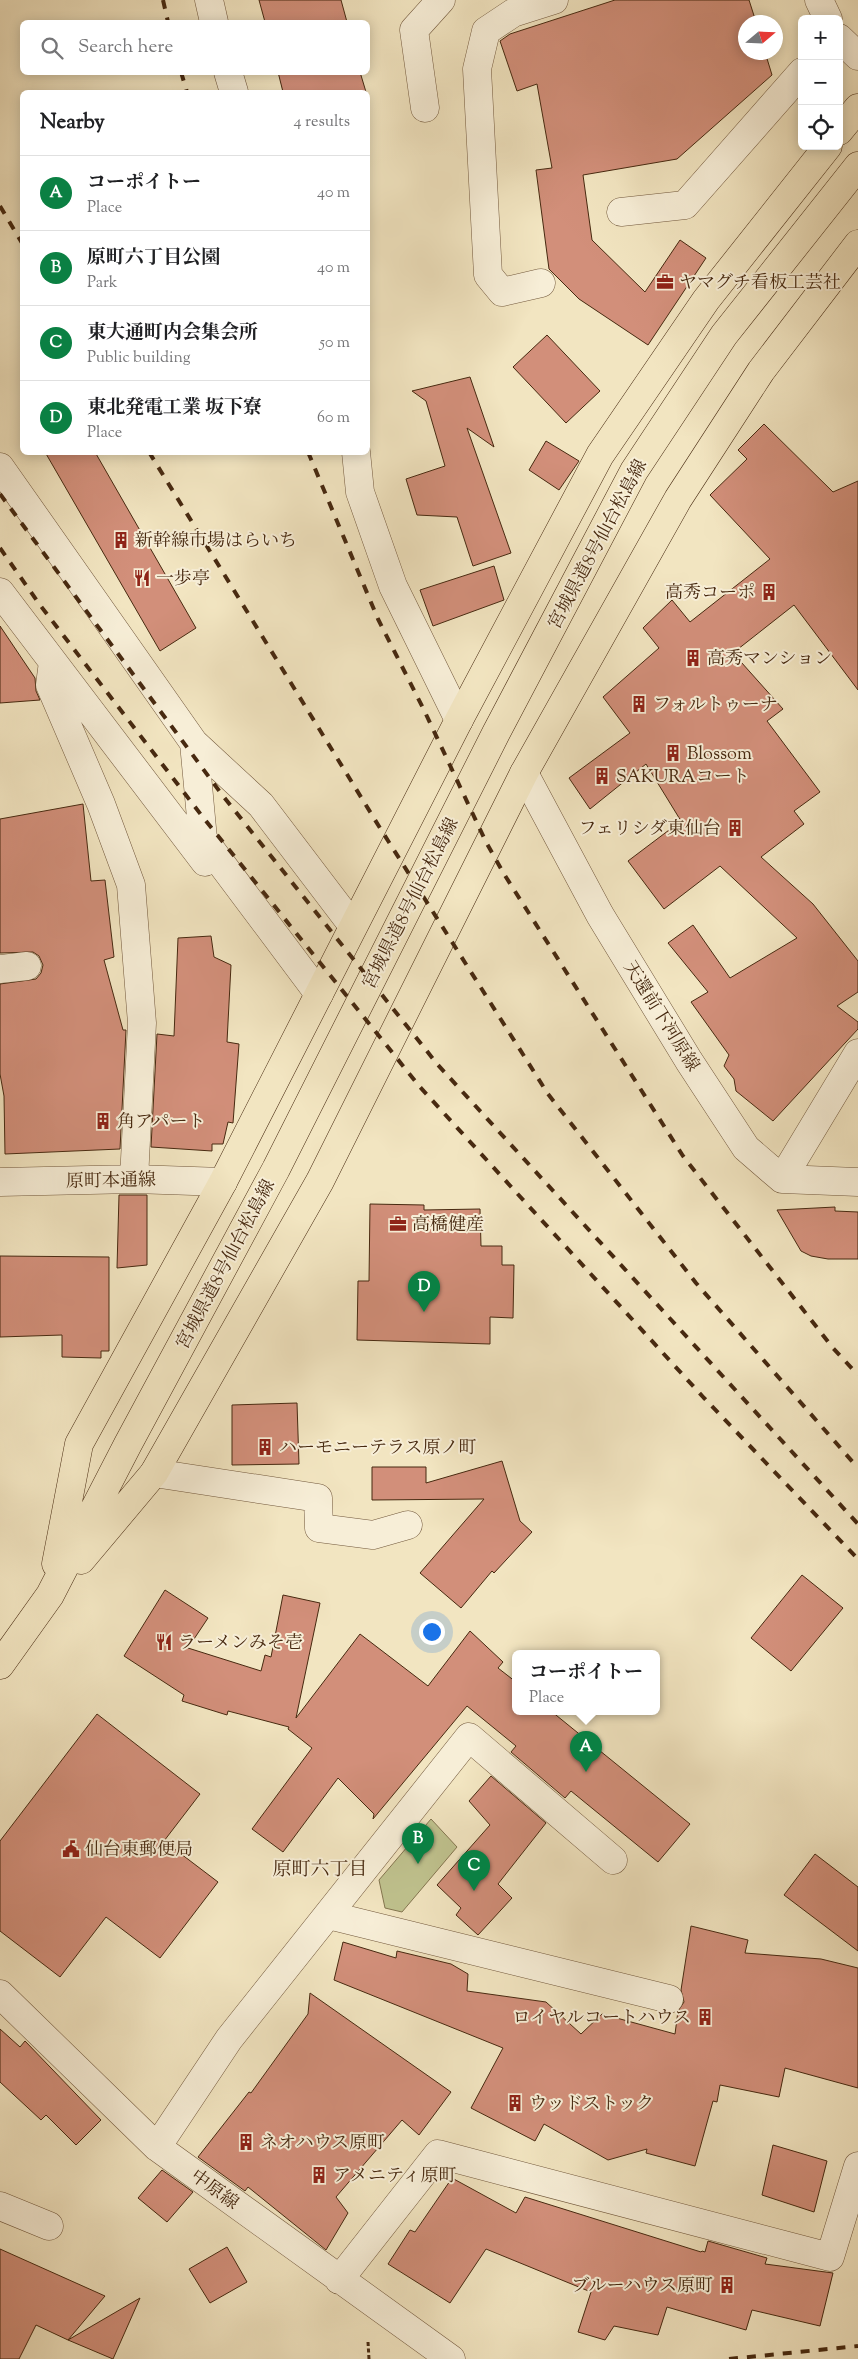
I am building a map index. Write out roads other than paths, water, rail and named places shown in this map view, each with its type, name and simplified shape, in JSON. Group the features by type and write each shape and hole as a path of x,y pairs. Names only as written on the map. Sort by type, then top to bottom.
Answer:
{"main road":[{"path":"843,127 858,108"},
{"path":"50,1595 79,1444 223,1182 459,720 600,455 706,300 825,150"},
{"name":"宮城県道8号仙台松島線","path":"0,1665 50,1595 128,1444 276,1169 496,733 634,471 724,335 858,166"},
{"path":"50,1595 154,1473 320,1181 524,773 678,499 761,371 858,244"}],"street":[{"path":"209,0 214,20"},
{"path":"425,108 414,30 442,0"},
{"path":"541,283 502,292 488,275 477,69 486,31 513,13 554,0"},
{"path":"819,0 826,15"},
{"path":"843,42 858,56"},
{"path":"229,75 233,90"},
{"path":"621,212 685,205 798,77"},
{"path":"356,455 360,492 393,586 459,720"},
{"path":"0,467 194,743 261,805 354,926"},
{"path":"0,592 316,999"},
{"path":"53,662 50,685 101,804 131,885 142,1023 134,1179"},
{"path":"194,743 203,839 316,999"},
{"name":"天還前下河原線","path":"524,773 600,915 689,1061 746,1148 782,1178"},
{"path":"0,969 27,966"},
{"path":"858,1053 782,1178 858,1182"},
{"name":"原町本通線","path":"0,1182 134,1179 223,1182"},
{"path":"154,1473 318,1498 319,1528 373,1535 408,1526"},
{"path":"157,2147 229,2039 469,1737 613,1860"},
{"path":"328,1915 668,1999"},
{"name":"中原線","path":"0,1994 157,2147 451,2359"},
{"path":"339,2280 438,2154 830,2257 858,2166"},
{"path":"0,2206 50,2226"}],"railway":[{"path":"163,0 168,20"},
{"path":"182,75 186,90"},
{"path":"0,206 20,240"},
{"path":"151,455 380,828 548,1094 696,1283 858,1468"},
{"path":"309,455 378,619 424,710 486,842 504,874 683,1156 833,1348 858,1375"},
{"path":"0,494 223,796 438,1065 858,1524"},
{"path":"0,548 40,605 202,816 420,1087 704,1398 858,1559"},
{"path":"729,2359 858,2346"}],"place":[{"name":"ヤマグチ看板工芸社","path":"665,282"},
{"name":"新幹線市場はらいち","path":"121,540"},
{"name":"一歩亭","path":"142,578"},
{"name":"高秀コーポ","path":"769,592"},
{"name":"高秀マンション","path":"693,658"},
{"name":"フォルトゥーナ","path":"639,704"},
{"name":"Blossom","path":"673,753"},
{"name":"SAKURAコート","path":"602,776"},
{"name":"フェリシダ東仙台","path":"735,828"},
{"name":"角アパート","path":"103,1121"},
{"name":"高橋健産","path":"398,1224"},
{"name":"東北発電工業 坂下寮","path":"424,1312"},
{"name":"ハーモニーテラス原ノ町","path":"265,1447"},
{"name":"ラーメンみそ壱","path":"164,1642"},
{"name":"コーポイトー","path":"586,1772"},
{"name":"仙台東郵便局","path":"71,1849"},
{"name":"原町六丁目公園","path":"418,1864"},
{"name":"東大通町内会集会所","path":"474,1891"},
{"name":"ロイヤルコートハウス","path":"705,2017"},
{"name":"ウッドストック","path":"515,2103"},
{"name":"ネオハウス原町","path":"246,2142"},
{"name":"アメニティ原町","path":"319,2175"},
{"name":"ブルーハウス原町","path":"727,2285"}],"district":[{"name":"原町六丁目","path":"320,1868"}]}
